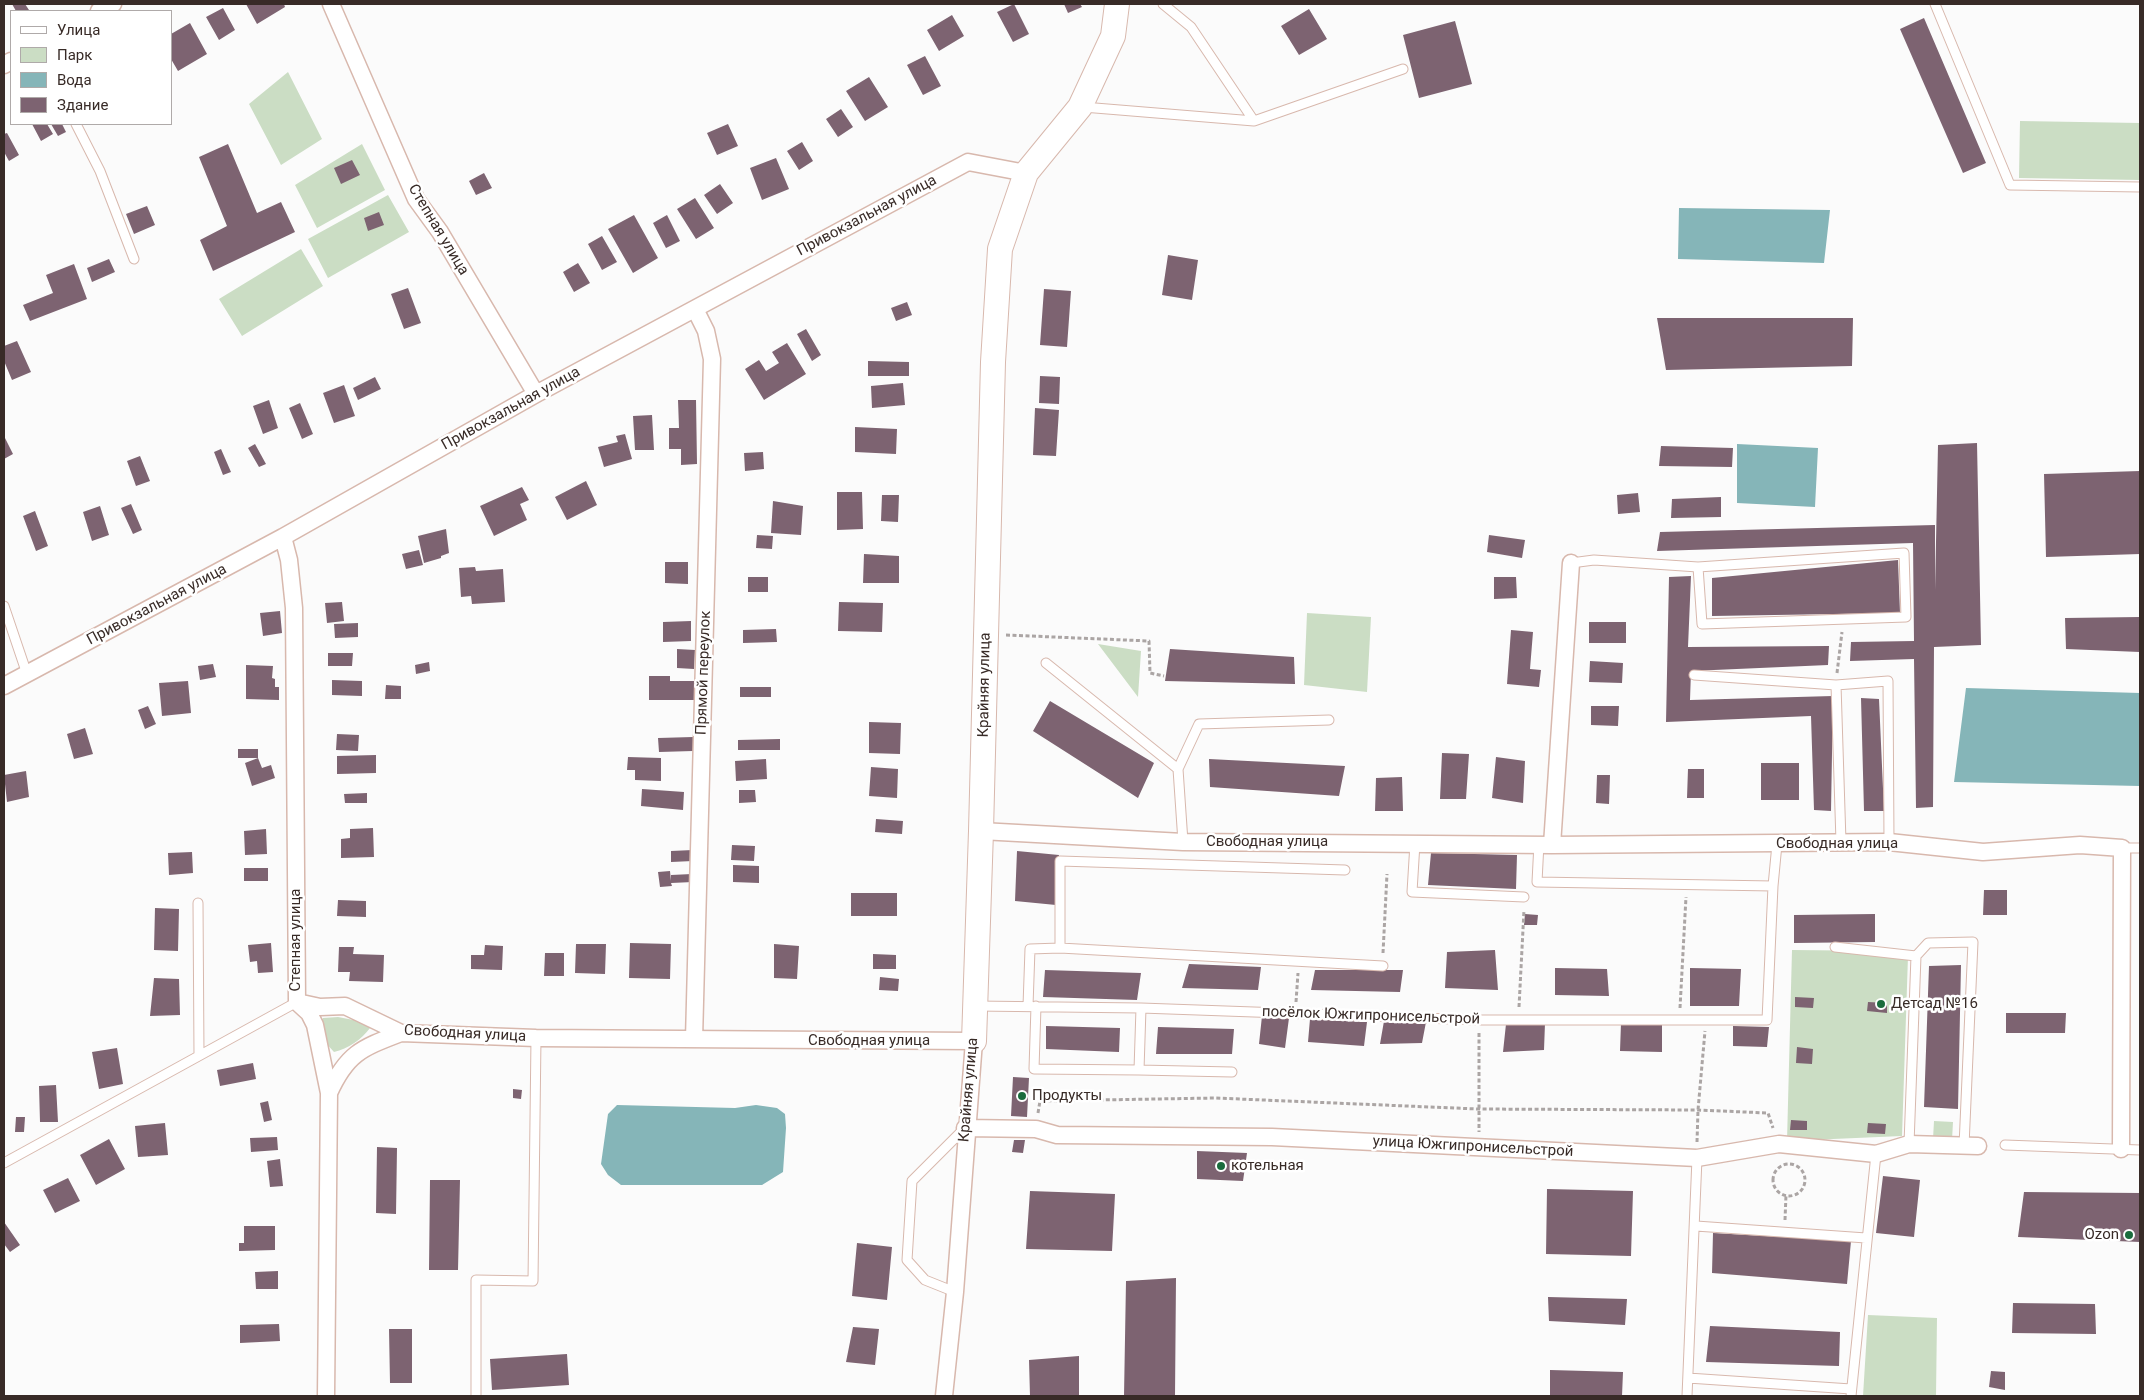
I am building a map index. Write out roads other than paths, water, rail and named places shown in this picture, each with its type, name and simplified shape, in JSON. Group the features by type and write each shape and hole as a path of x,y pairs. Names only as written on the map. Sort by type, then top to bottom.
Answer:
{"street":[{"path":"102,10 113,4"},
{"name":"Степная улица","path":"331,4 416,199 440,232 536,394"},
{"name":"Крайняя улица","path":"944,1396 954,1292 965,1128 974,1042 993,362 1000,249 1026,174 1080,107 1112,36 1117,4"},
{"name":"Привокзальная улица","path":"4,686 284,537 536,394 968,162 1026,174"},
{"name":"Прямой переулок","path":"694,1039 712,359 706,331 696,309"},
{"name":"Степная улица","path":"284,537 289,560 294,608 297,1002 308,1013 315,1025 329,1093 326,1396"},
{"path":"1545,844 1571,563"},
{"name":"Свободная улица","path":"981,831 1183,842 1545,844 1889,842 1983,852 2080,845 2122,848"},
{"path":"2121,1149 2122,848"},
{"name":"Свободная улица","path":"297,1002 320,1008 345,1006 401,1033 536,1038 974,1042"},
{"path":"329,1093 340,1069 366,1046 401,1033"},
{"name":"улица Южгипронисельстрой","path":"965,1128 1036,1129 1057,1135 1272,1137 1697,1158 1779,1144 1876,1154 1909,1144 1971,1146"}],"lane":[{"path":"1162,4 1191,27 1254,121"},
{"path":"1935,4 2010,184 2140,187"},
{"path":"1080,107 1254,121 1403,70"},
{"path":"77,125 100,171 134,259"},
{"path":"1571,563 1594,560 1698,567 1904,553 1906,617 1702,624 1698,567"},
{"path":"4,606 27,674"},
{"path":"1046,663 1178,769"},
{"path":"1694,675 1836,685 1888,681 1889,842"},
{"path":"1836,685 1841,842"},
{"path":"1183,842 1178,769 1199,724 1329,720"},
{"path":"1415,843 1412,892 1524,897"},
{"path":"1545,844 1537,882 1687,883 1773,886 1777,844"},
{"path":"2122,848 2140,848"},
{"path":"1060,948 1060,861 1345,870"},
{"name":"посёлок Южгипронисельстрой","path":"975,1006 1142,1008 1479,1020 1767,1020 1773,886"},
{"path":"198,903 199,1055"},
{"path":"1909,1144 1916,956 1928,943 1973,942 1971,1146"},
{"path":"1835,947 1916,956"},
{"path":"1232,1072 1034,1069 1030,949 1060,948 1298,963 1383,966"},
{"path":"4,1163 297,1002"},
{"path":"1139,1070 1142,1008"},
{"path":"476,1396 476,1280 533,1281 536,1038"},
{"path":"954,1292 925,1280 907,1260 912,1181 965,1128"},
{"path":"2005,1145 2140,1150"},
{"path":"1688,1378 1851,1393 1876,1154"},
{"path":"1687,1396 1696,1226 1697,1158"},
{"path":"1696,1226 1866,1238"}],"water":[{"path":"1679,208 1830,210 1824,263 1678,259"},
{"path":"1737,444 1818,448 1815,507 1737,503"},
{"path":"1966,688 2140,693 2140,786 1954,782"},
{"path":"617,1105 735,1108 756,1105 777,1108 785,1114 783,1172 762,1185 621,1185 608,1175 601,1164 608,1114"}],"place":[{"name":"Детсад №16","path":"1881,1004"},
{"name":"Продукты","path":"1022,1096"},
{"name":"котельная","path":"1221,1166"},
{"name":"Ozon","path":"2129,1235"}]}
